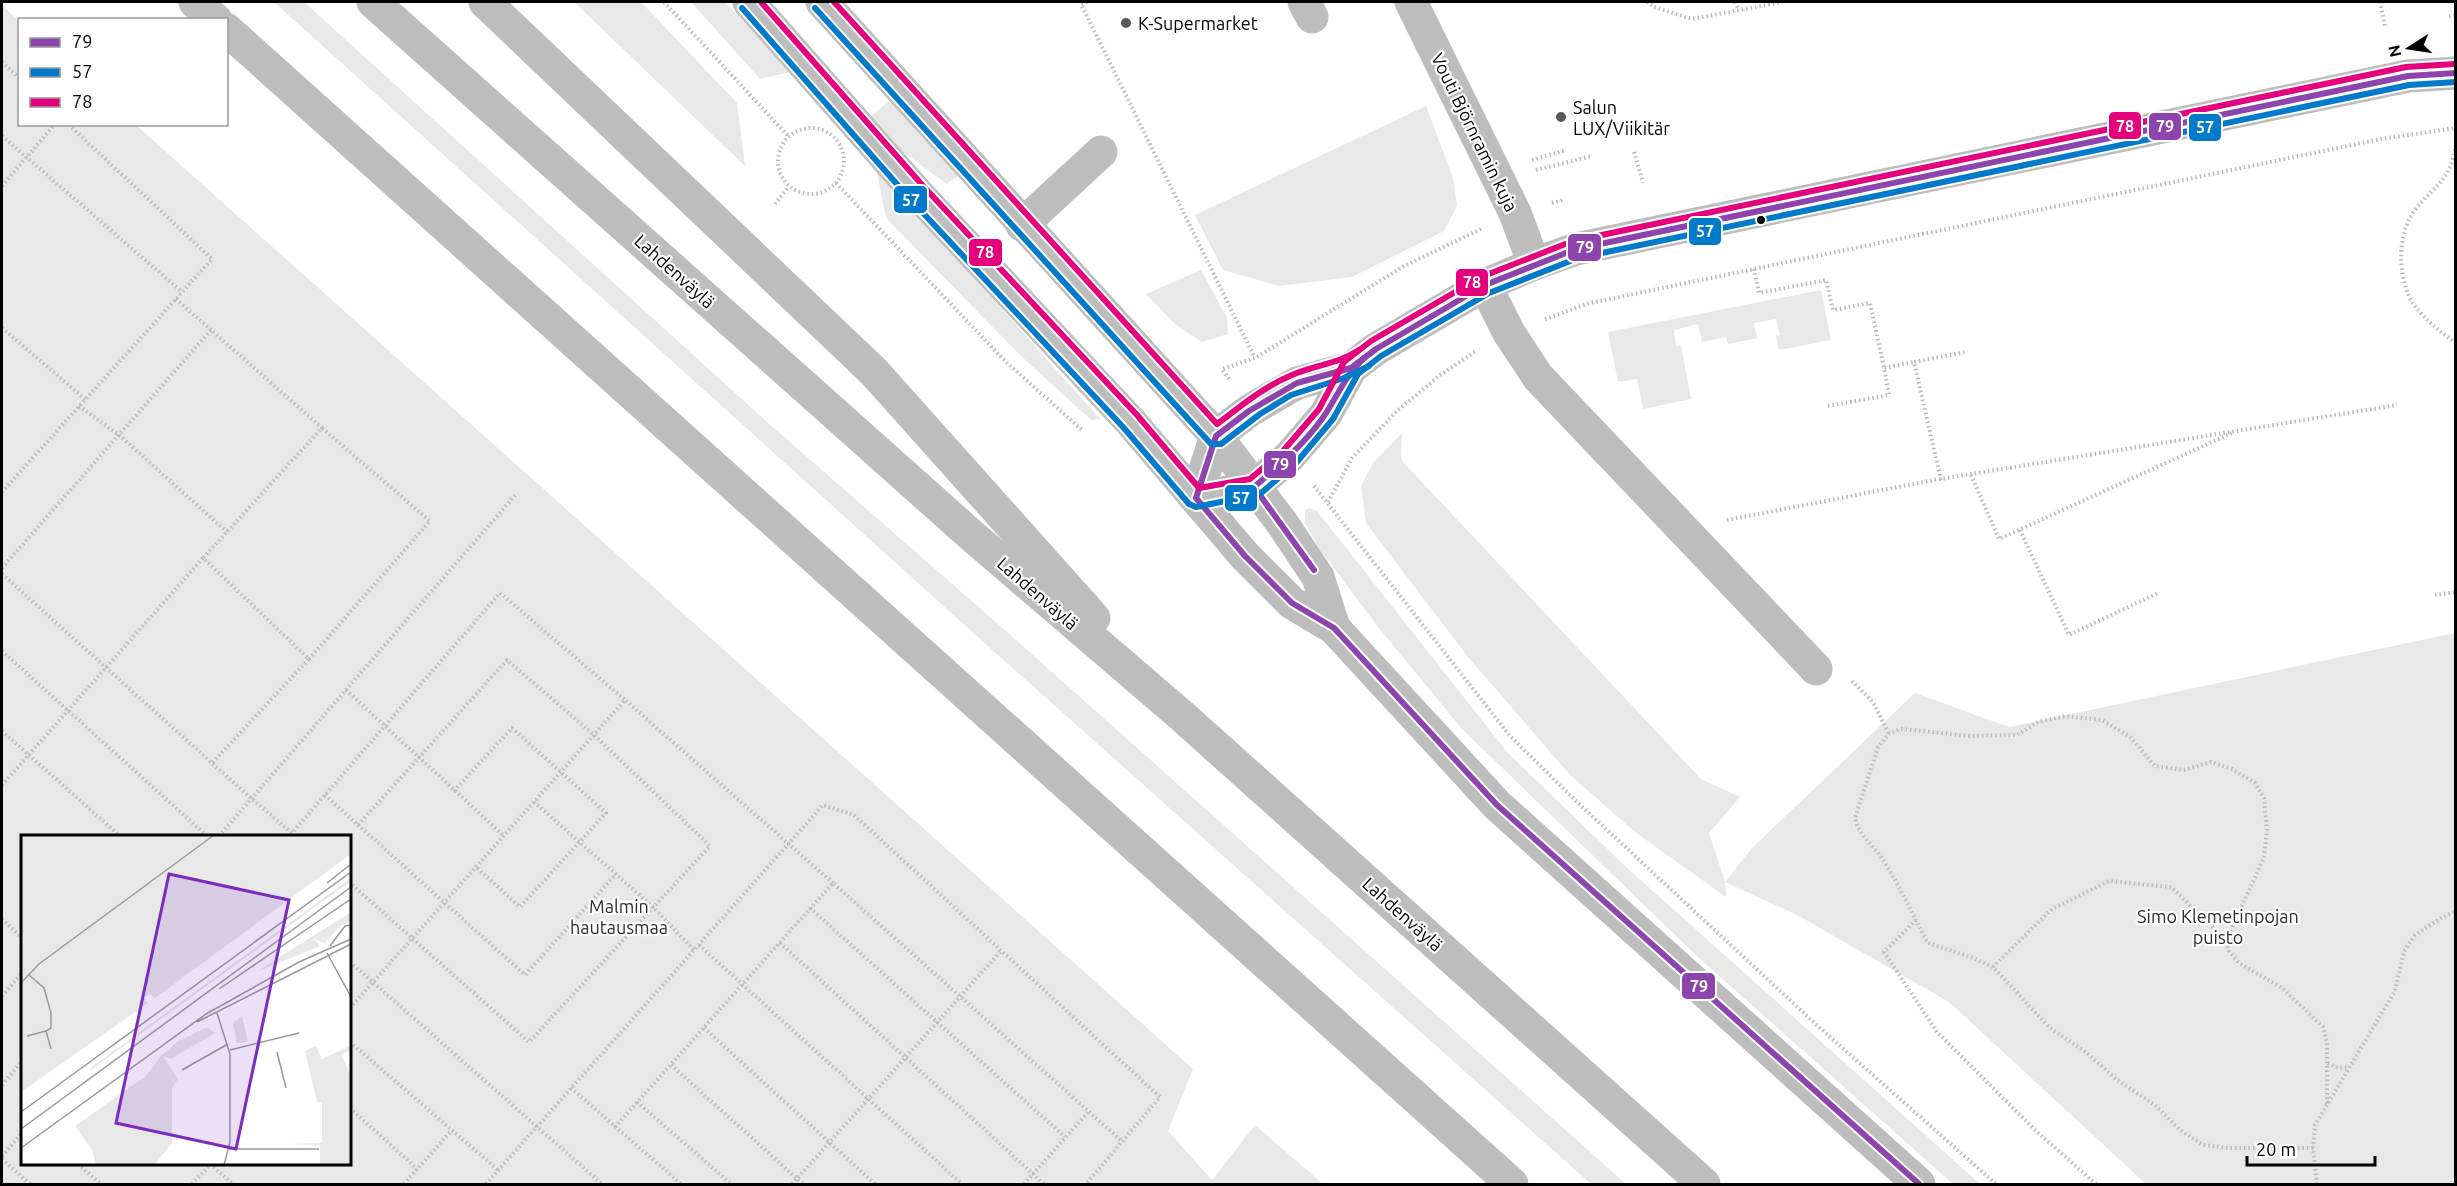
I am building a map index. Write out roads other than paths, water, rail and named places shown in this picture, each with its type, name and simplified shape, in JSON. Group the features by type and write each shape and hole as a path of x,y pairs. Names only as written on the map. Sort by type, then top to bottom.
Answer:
{"main road":[{"path":"195,2 214,18"},
{"name":"Lahdenväylä","path":"373,2 970,536 1182,716 1704,1185"},
{"path":"484,2 873,372 1182,716"},
{"path":"749,2 917,193 1130,422 1245,556 1292,603 1334,628 1497,805 1919,1185"},
{"path":"822,2 1120,333 1173,386 1216,436 1282,523 1318,577 1334,628"},
{"name":"Vouti Björnramin kuja","path":"1411,2 1515,213 1534,264"},
{"path":"228,31 1512,1185"},
{"path":"1196,498 1254,487 1289,457 1326,414 1352,368 1376,349 1485,285 1576,249 2408,76 2456,73"},
{"path":"1022,225 1101,152"},
{"path":"1485,285 1509,333 1538,377 1816,669"},
{"path":"1196,498 1216,436 1249,411 1297,383 1352,368"}],"place":[{"name":"K-Supermarket","path":"1126,23"},
{"name":"Salun LUX/Viikitär","path":"1561,117"}],"park label":[{"name":"Malmin hautausmaa","path":"619,916"},
{"name":"Simo Klemetinpojan puisto","path":"2218,926"}]}
